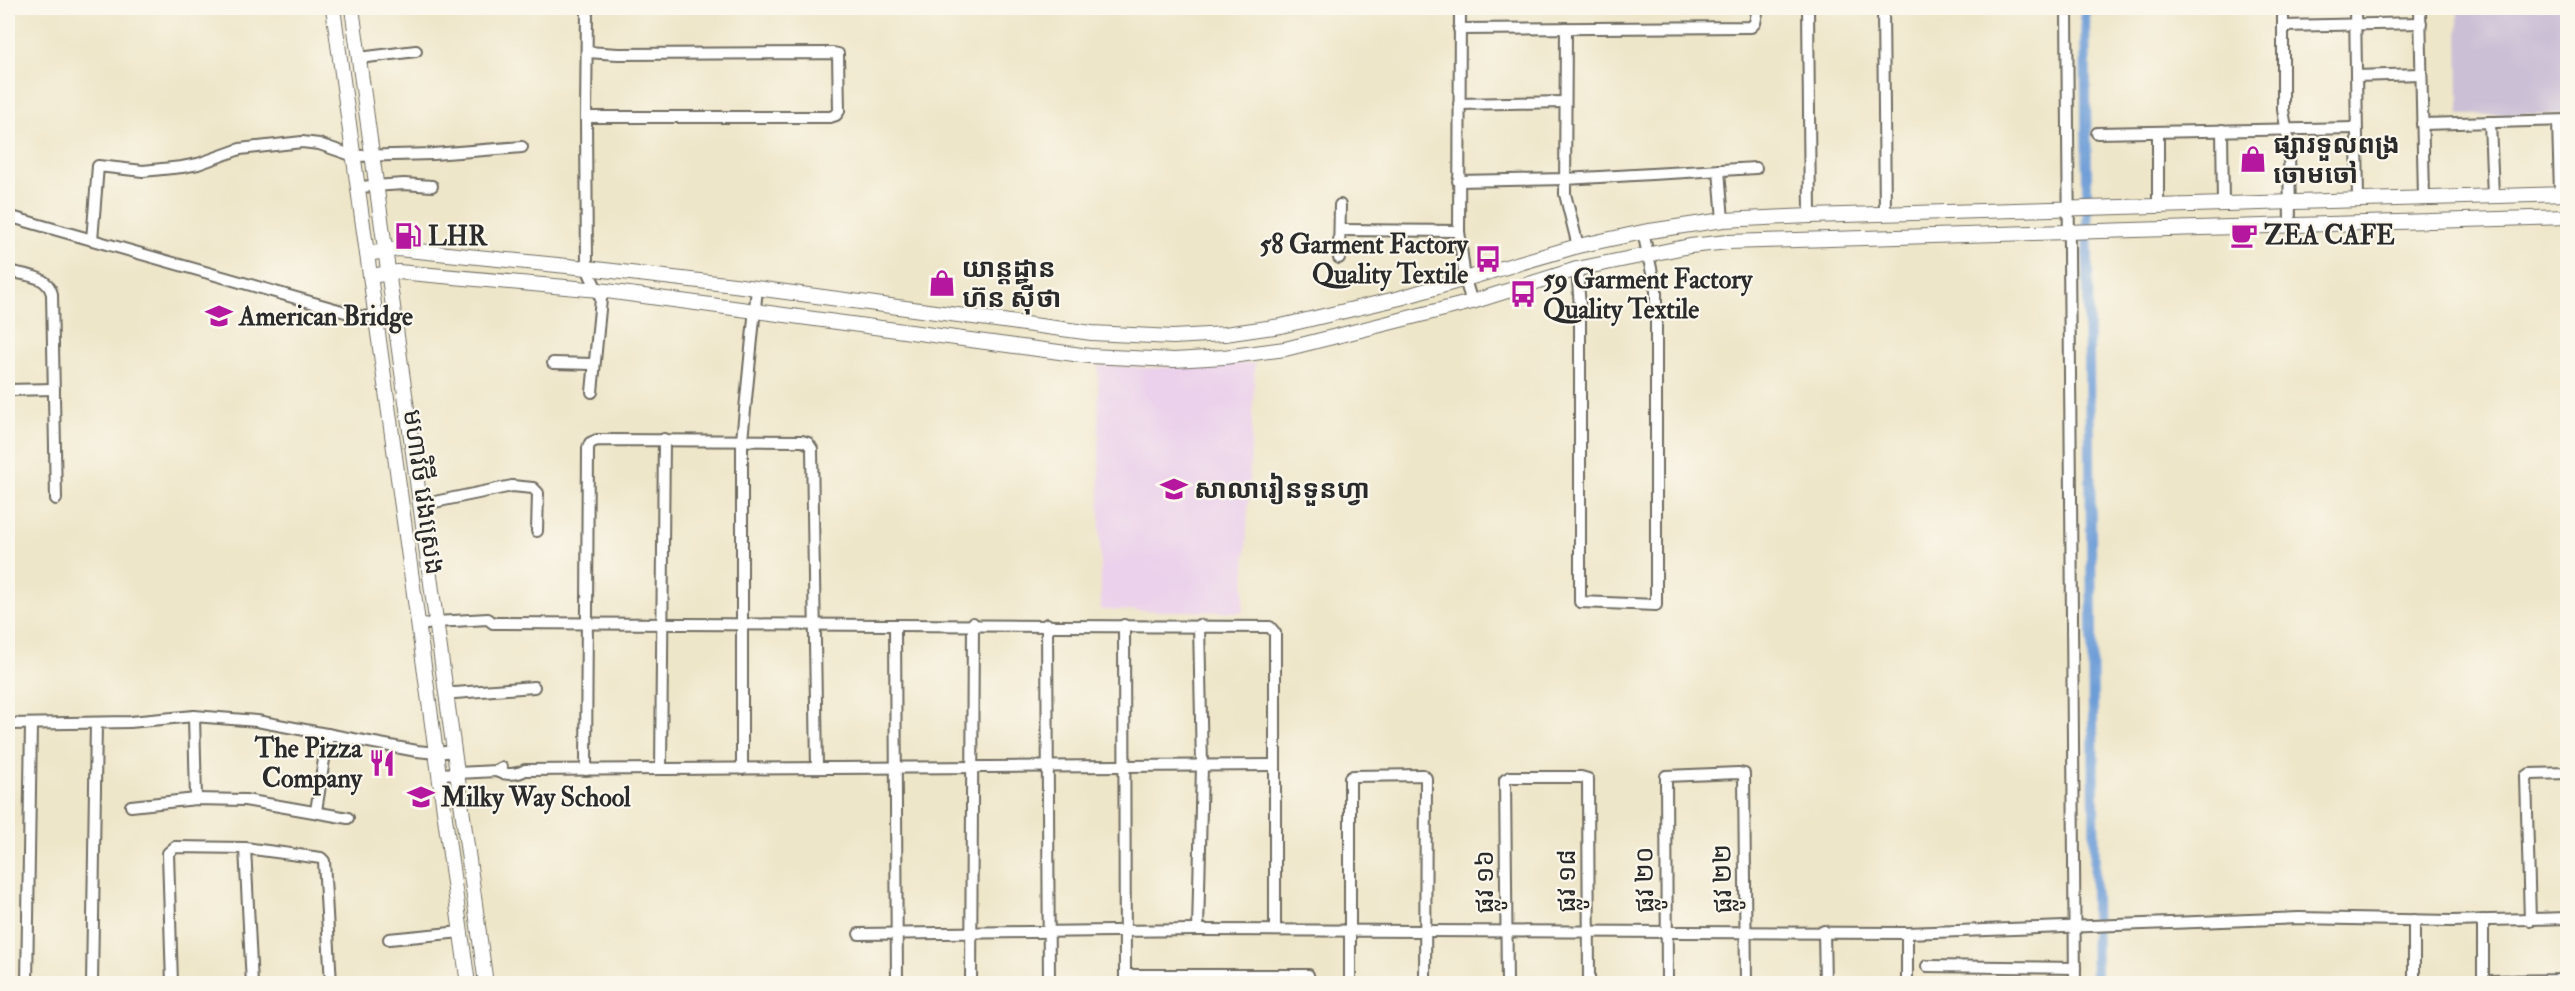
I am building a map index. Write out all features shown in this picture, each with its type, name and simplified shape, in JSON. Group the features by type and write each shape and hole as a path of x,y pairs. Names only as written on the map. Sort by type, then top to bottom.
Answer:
{"main road":[{"name":"មហាវិថី វេងស្រេង","path":"333,8 468,984"},
{"name":"មហាវិថី វេងស្រេង","path":"352,8 486,984"},
{"path":"367,254 398,249 435,252 757,288 1005,323 1121,335 1173,337 1225,334 1281,327 1466,280 1578,246 1643,232 1723,220 2564,194"},
{"path":"370,276 398,272 599,290 754,310 853,326 1119,358 1174,360 1224,357 1285,349 1472,302 1577,269 1647,254 1728,242 2568,218"},
{"path":"1224,357 1225,334"},
{"path":"1119,358 1121,335"}],"street":[{"path":"587,8 587,268 599,290 601,299 592,392"},
{"path":"1460,8 1459,231 1466,280 1472,302"},
{"path":"1460,29 1751,27 1755,23 1758,8"},
{"path":"1808,8 1810,216"},
{"path":"1883,8 1885,214"},
{"path":"2067,8 2083,232 2075,984"},
{"path":"2283,8 2283,110 2289,144 2290,225"},
{"path":"2355,8 2358,200"},
{"path":"2420,8 2424,198"},
{"path":"2283,26 2421,23"},
{"path":"1566,28 1565,194 1578,246"},
{"path":"359,58 416,51"},
{"path":"586,117 830,117 837,115 839,100 838,54 833,53 618,54 587,52"},
{"path":"2356,76 2421,74"},
{"path":"1460,104 1565,102"},
{"path":"2422,124 2563,120 2564,194"},
{"path":"2490,122 2493,196"},
{"path":"2097,133 2356,128"},
{"path":"2222,130 2223,204"},
{"path":"2158,132 2158,206"},
{"path":"92,240 98,166 143,171 182,167 198,164 240,149 302,142 319,144 354,156 433,154 522,147"},
{"path":"1458,181 1565,179 1756,168"},
{"path":"1719,170 1723,220"},
{"path":"358,187 432,186"},
{"path":"1339,258 1340,205"},
{"path":"8,216 363,317 394,313"},
{"path":"1340,230 1459,231"},
{"path":"1577,269 1580,307 1580,602 1656,605 1656,291 1643,232"},
{"path":"8,271 44,280 50,285 57,500"},
{"path":"742,769 742,440 757,288"},
{"path":"553,363 593,364"},
{"path":"8,390 54,389"},
{"path":"661,769 664,439"},
{"path":"586,770 590,443 597,440 664,439 802,441 808,443 812,449 817,768"},
{"path":"420,505 512,486 533,488 537,493 537,531"},
{"path":"419,629 437,626 488,626 493,623 664,625 973,623 1270,627 1275,633 1275,930"},
{"path":"971,984 973,623"},
{"path":"1047,624 1049,984"},
{"path":"895,625 897,984"},
{"path":"1124,625 1125,979 1308,975 1310,984"},
{"path":"1198,930 1202,766 1199,625"},
{"path":"446,692 534,687"},
{"path":"8,724 96,723 194,716 257,721 417,751 436,753 454,751"},
{"path":"194,716 196,799"},
{"path":"92,984 96,723"},
{"path":"27,984 31,724"},
{"path":"316,811 328,735"},
{"path":"439,774 496,771 500,774 521,773 525,770 1275,765"},
{"path":"2530,920 2526,776 2568,773"},
{"name":"ផ្លូវ ២២","path":"1666,776 1744,774 1746,984"},
{"path":"1350,984 1351,776 1423,775 1426,778 1425,984"},
{"name":"ផ្លូវ ២០","path":"1666,776 1667,984"},
{"name":"ផ្លូវ ១៦","path":"1507,984 1505,780 1510,777 1581,777 1588,779"},
{"name":"ផ្លូវ ១៨","path":"1588,779 1589,984"},
{"path":"132,806 196,799 245,800 348,818"},
{"path":"172,984 168,853 171,849 245,848 316,855 324,861 331,984"},
{"path":"245,848 252,984"},
{"path":"859,934 1198,930 1907,933 2300,918 2414,920 2568,918"},
{"path":"2414,920 2414,984"},
{"path":"2484,920 2483,982 2568,980"},
{"path":"1824,931 1825,984"},
{"path":"389,939 461,932"},
{"path":"1907,933 1907,984"},
{"path":"1927,966 2075,968"}],"shaded area":[{"path":"2458,8 2567,8 2567,114 2459,115"},
{"name":"សាលារៀនទួនហ្វា","path":"1255,363 1243,612 1101,610 1098,365 1152,368"}],"waterway":[{"path":"2085,8 2096,984"}],"place":[{"name":"ផ្សារទួលពង្រ ចោមចៅ","path":"2253,159"},
{"name":"ZEA CAFE","path":"2244,235"},
{"name":"LHR","path":"408,236"},
{"name":"58 Garment Factory Quality Textile","path":"1488,259"},
{"name":"យាន្ដដ្ឋាន ហ៊ន ស៊ីថា","path":"942,283"},
{"name":"59 Garment Factory Quality Textile","path":"1523,294"},
{"name":"American Bridge","path":"219,316"},
{"name":"សាលារៀនទួនហ្វា","path":"1174,489"},
{"name":"The Pizza Company","path":"382,763"},
{"name":"Milky Way School","path":"421,797"}]}
